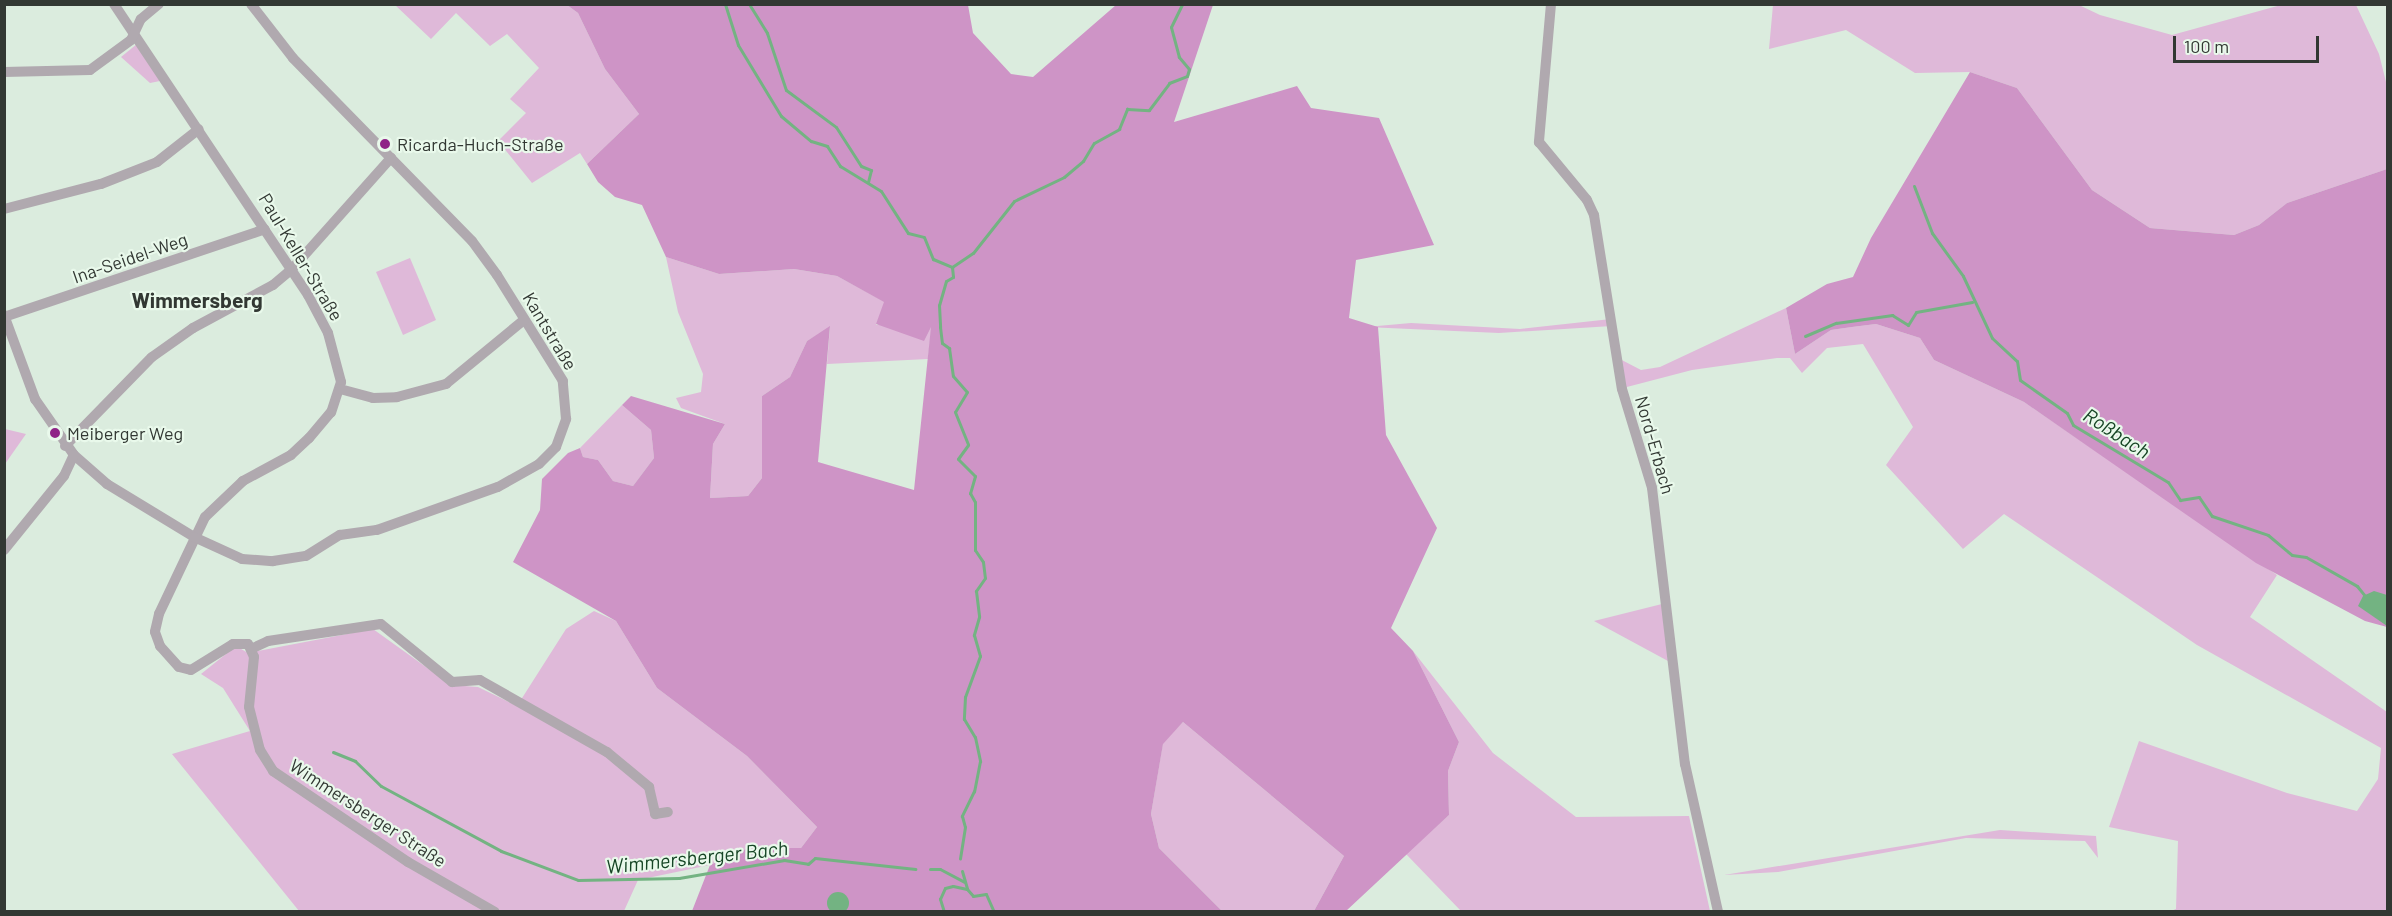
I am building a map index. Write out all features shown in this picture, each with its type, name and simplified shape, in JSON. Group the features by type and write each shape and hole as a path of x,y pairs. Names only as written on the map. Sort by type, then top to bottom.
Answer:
{"street":[{"name":"Paul-Keller-Straße","path":"114,4 135,32 292,269 328,333 338,363 340,389"},
{"path":"4,72 90,70 121,49 135,32 141,19 159,4"},
{"name":"Kantstraße","path":"194,537 242,559 288,560 306,556 340,535 377,530 498,488 539,464 559,441 567,401 554,363 472,241 293,58 250,4"},
{"name":"Nord-Erbach","path":"1551,4 1539,142 1587,200 1594,215 1622,389 1652,488 1685,764 1718,912"},
{"path":"4,209 101,184 158,162 199,129"},
{"path":"65,446 152,357 193,328 273,285 292,269 392,158"},
{"name":"Ina-Seidel-Weg","path":"5,316 265,229"},
{"path":"5,316 35,399 65,446 107,484 194,537"},
{"path":"524,320 446,384 381,398 340,389 331,412 309,438 223,497 194,537 159,614 155,632 160,646 179,667 191,670 233,644 243,642 250,649 268,641 381,624 452,682 480,680 607,752 649,787 656,814 668,812"},
{"path":"4,550 64,476 74,455"},
{"name":"Wimmersberger Straße","path":"250,649 254,668 249,707 260,750 273,771 408,862 495,912"}],"shaded area":[{"path":"395,5 567,5 578,13 605,69 639,114 587,164 580,153 532,183 498,141 526,113 510,99 539,68 507,34 490,46 456,13 431,39"},
{"path":"567,5 968,5 973,33 1011,74 1033,77 1116,5 1213,5 1174,122 1297,86 1311,108 1379,118 1434,245 1356,260 1349,318 1378,327 1386,435 1437,528 1391,628 1413,651 1459,742 1448,771 1449,815 1346,911 1314,911 1344,856 1183,722 1163,744 1151,814 1159,848 1222,911 692,911 710,865 748,848 801,848 817,827 747,756 657,688 616,621 513,562 540,510 542,479 568,453 580,448 583,457 598,460 613,481 633,486 654,458 651,430 622,405 631,396 725,424 713,444 710,498 748,496 762,478 762,396 790,377 807,341 830,326 818,462 914,490 931,327 924,341 876,324 884,302 837,276 794,269 719,274 666,257 642,205 615,197 598,182 587,164 639,114 605,69 578,13"},
{"path":"1773,5 2079,5 2100,15 2172,35 2281,5 2356,5 2379,54 2387,86 2387,169 2287,203 2259,225 2234,235 2150,228 2092,190 2017,88 1970,72 1915,73 1846,30 1769,49"},
{"path":"137,44 160,81 150,83 121,57"},
{"path":"1970,72 2017,88 2092,190 2150,228 2234,235 2259,225 2287,203 2387,169 2387,627 2365,621 2256,563 2024,402 1934,360 1920,338 1876,324 1852,327 1831,330 1795,354 1786,308 1827,284 1853,277 1871,238"},
{"path":"666,257 719,274 794,269 837,276 885,302 876,325 932,324 928,359 827,364 830,327 807,341 790,377 762,396 762,478 748,496 710,498 713,444 725,424 681,408 676,398 701,392 703,374 678,312"},
{"path":"410,258 436,320 403,335 376,272"},
{"path":"1786,308 1795,354 1831,330 1852,327 1876,324 1920,338 1934,360 2024,402 2277,575 2250,617 2387,712 2387,911 2171,911 2176,909 2178,841 2109,827 2139,741 2287,793 2357,811 2378,779 2381,748 2197,645 2004,514 1963,549 1886,465 1913,427 1863,344 1827,348 1802,373 1790,358 1777,358 1692,370 1623,388 1616,357 1641,370 1660,367"},
{"path":"1611,319 1612,326 1499,333 1366,327 1411,323 1520,329"},
{"path":"622,405 651,430 654,458 633,486 613,481 598,460 583,457 580,448"},
{"path":"4,429 26,434 5,464"},
{"path":"2374,591 2387,595 2387,626 2358,606 2363,596"},
{"path":"1662,604 1668,661 1594,621"},
{"path":"594,611 616,621 657,688 747,756 817,827 801,848 748,848 710,865 638,880 624,911 299,911 172,754 250,731 223,688 201,674 236,646 248,653 373,629 451,685 478,687 517,706 566,629"},
{"path":"1413,651 1493,753 1576,817 1689,816 1710,911 1461,911 1406,854 1449,815 1448,771 1459,742"},
{"path":"1183,722 1344,856 1314,911 1222,911 1159,848 1151,814 1163,743"},
{"path":"2000,830 2096,836 2098,858 2085,841 1966,838 1778,872 1724,875"},
{"path":"838,892 846,895 849,903 846,911 838,914 830,911 827,903 830,895"}],"waterway":[{"path":"725,4 738,45 781,116 811,141 827,146 840,166 881,191 908,233 924,237 933,259 952,267"},
{"path":"749,4 767,33 786,90 836,127 861,166 871,170 868,182"},
{"path":"952,267 973,253 1014,201 1064,177 1083,161 1094,143 1119,129 1127,109 1149,110 1169,83 1187,76 1189,69 1179,57 1171,27 1182,4"},
{"name":"Roßbach","path":"1914,186 1932,233 1963,276 1992,338 2017,361 2020,380 2067,413 2073,425 2168,482 2180,500 2199,497 2212,516 2268,535 2292,555 2306,557 2357,586 2365,596"},
{"path":"952,267 953,277 946,281 939,305 940,327 942,343 949,348 953,376 967,392 955,412 968,445 958,459 975,476 970,493 975,502 975,550 983,562 985,578 976,591 979,617 974,635 980,656 965,697 964,719 975,737 980,761 974,791 962,816 965,827 960,859"},
{"path":"1805,336 1836,323 1892,315 1908,325 1916,312 1972,302"},
{"name":"Wimmersberger Bach","path":"333,752 355,761 381,786 501,851 578,880 679,878 784,860 808,864 815,858 915,869"},
{"name":"Wimmersberger Bach","path":"930,869 940,869 964,882"},
{"name":"Wimmersberger Bach","path":"962,871 967,889"},
{"path":"944,912 940,899 945,888 953,886 967,889 973,896 986,894 994,912"}],"place":[{"name":"Ricarda-Huch-Straße","path":"385,144"},
{"name":"Meiberger Weg","path":"55,433"}],"district":[{"name":"Wimmersberg","path":"197,300"}]}
